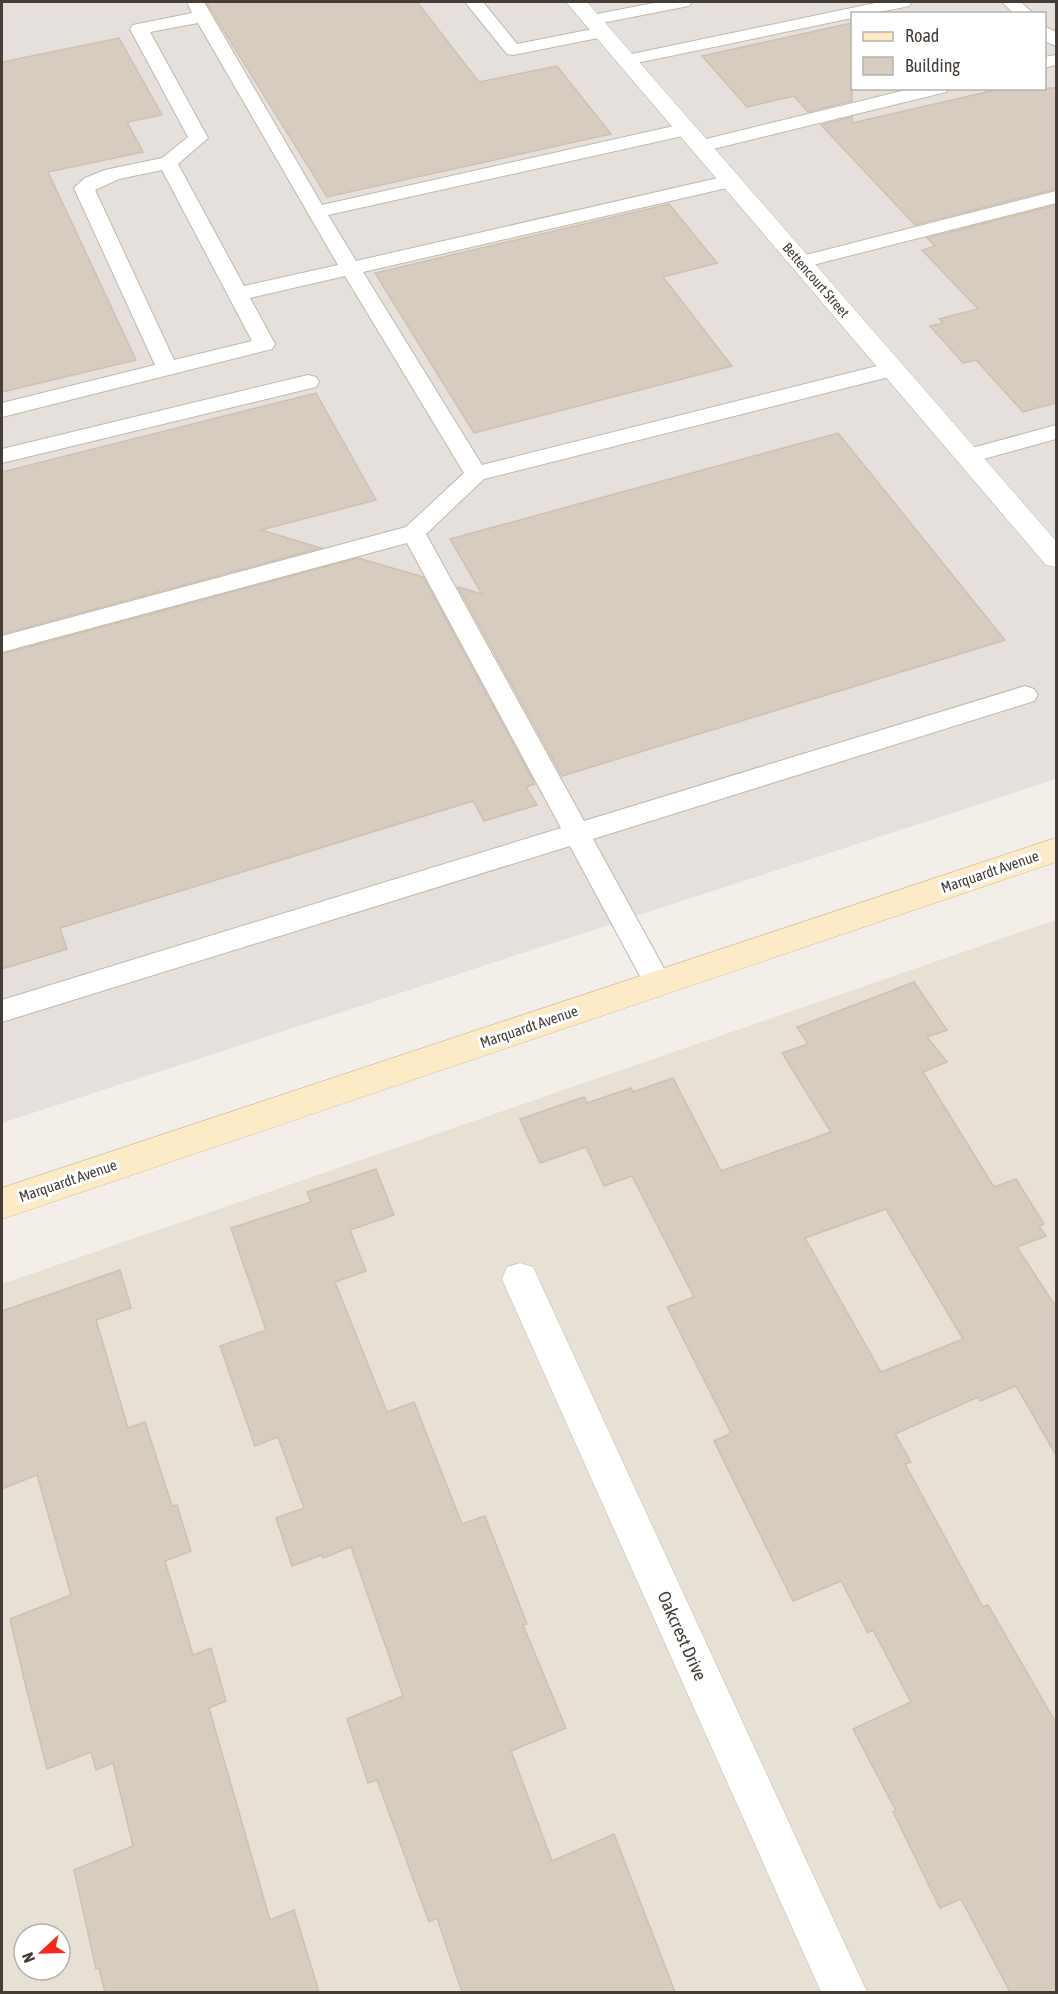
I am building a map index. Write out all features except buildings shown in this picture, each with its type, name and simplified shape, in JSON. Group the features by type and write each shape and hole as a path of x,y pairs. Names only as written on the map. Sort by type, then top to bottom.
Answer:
{"main road":[{"name":"Marquardt Avenue","path":"2,1204 1056,850"}],"street":[{"name":"Bettencourt Street","path":"576,2 1056,558"},
{"name":"Oakcrest Drive","path":"520,1279 844,1992"}],"lane":[{"path":"474,2 513,50 683,2"},
{"path":"855,12 903,2"},
{"path":"1011,2 1023,12"},
{"path":"167,368 84,188 90,182 168,163 198,138 139,29 199,9 316,212 476,474"},
{"path":"627,60 851,13"},
{"path":"316,212 929,90"},
{"path":"2,410 264,344 168,163"},
{"path":"238,294 731,181"},
{"path":"801,262 1056,197"},
{"path":"2,644 414,533 476,474 893,369"},
{"path":"2,456 308,382"},
{"path":"969,456 1056,432"},
{"path":"414,533 658,983"},
{"path":"2,1011 1025,695"}],"shaded area":[{"path":"2,2 1056,2 1056,779 2,1123"},
{"path":"1056,920 1056,1992 2,1992 2,1284"}]}
